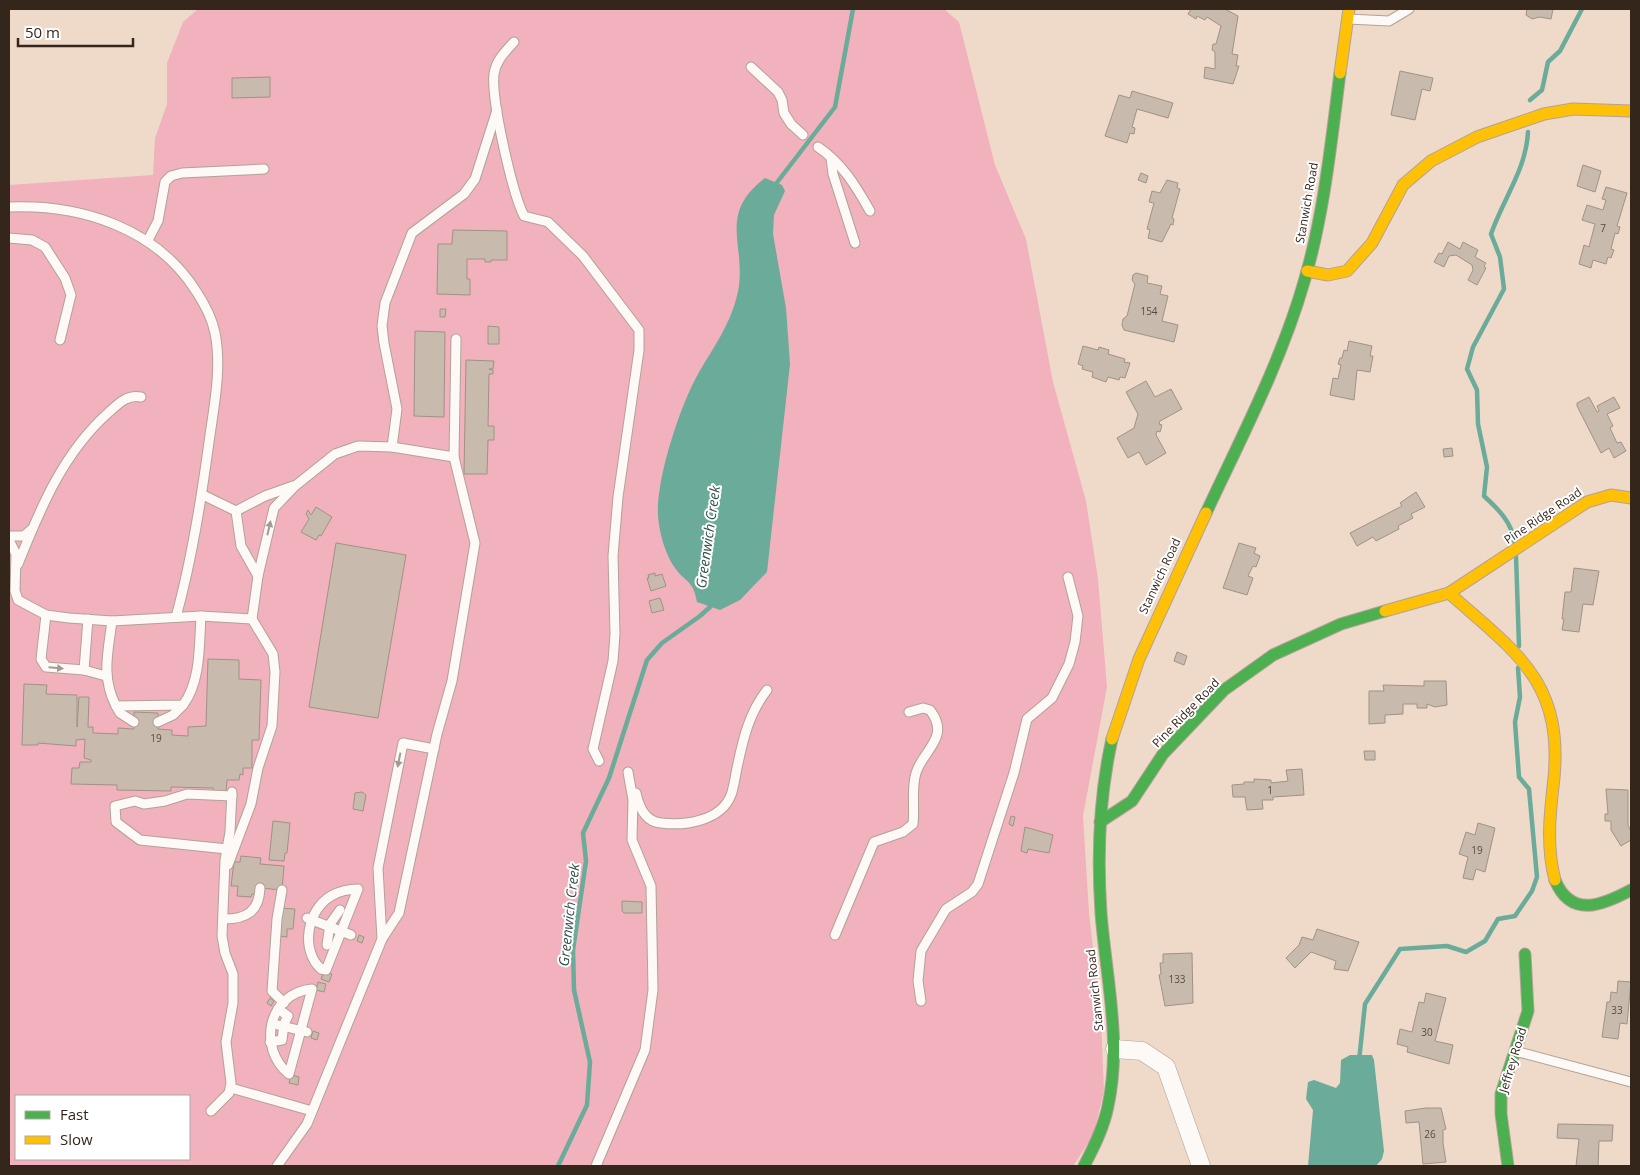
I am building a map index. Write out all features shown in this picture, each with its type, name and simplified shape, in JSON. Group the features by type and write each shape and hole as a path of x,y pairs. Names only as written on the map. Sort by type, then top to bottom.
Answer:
{"street":[{"name":"Stanwich Road","path":"1084,1166 1098,1140 1108,1114 1114,1083 1115,1049 1100,887 1100,822 1104,775 1110,747 1135,666 1240,438 1288,327 1307,271 1326,180 1348,14"},
{"path":"1307,271 1328,275 1347,271 1372,243 1404,185 1431,161 1477,136 1544,114 1573,109 1631,111"},
{"name":"Pine Ridge Road","path":"1100,822 1132,801 1163,754 1224,690 1273,655 1341,624 1449,594 1596,498 1620,495 1631,498"},
{"path":"1449,594 1516,655 1539,683 1547,700 1555,738 1549,845 1553,872 1564,898 1575,904 1588,907 1602,905 1631,890"},
{"name":"Jeffrey Road","path":"1508,1166 1500,1114 1501,1094 1528,1011 1525,954"},
{"path":"1115,1049 1142,1051 1166,1067 1201,1166"}],"lane":[{"path":"1348,14 1389,21 1409,9"},
{"path":"514,42 499,59 494,74 498,107 513,186 524,216 548,222 563,234 583,256 639,330 639,350 618,497 614,546 615,634 613,661 593,749 599,760"},
{"path":"751,67 778,92 787,118 803,135"},
{"path":"392,447 397,408 382,326 385,303 412,233 464,194 474,179 498,107"},
{"path":"818,147 855,184 870,211"},
{"path":"831,158 833,174 855,244"},
{"path":"148,240 158,221 165,182 171,176 182,173 264,168"},
{"path":"9,206 31,206 86,214 113,222 148,240 164,253 187,276 203,303 214,332 218,363 203,495 176,617"},
{"path":"9,238 32,240 45,247 65,278 71,295 60,340"},
{"path":"277,1166 307,1124 382,939 399,913 434,749 452,681 475,543 454,457 456,339"},
{"path":"17,566 32,529 72,452 100,420 119,403 130,396 141,397"},
{"path":"224,870 242,831 251,804 258,768 272,726 275,672 273,654 252,619 258,576 274,508 295,486 336,454 358,446 392,447 454,457"},
{"path":"236,511 265,496 295,486"},
{"path":"203,495 236,511"},
{"path":"236,511 241,546 258,576"},
{"path":"32,529 24,536 9,538 16,554 15,591 18,600 46,615 112,621 202,616 252,619"},
{"path":"922,1001 918,981 921,951 946,909 972,892 978,884 984,872 1014,773 1027,719 1052,698 1069,664 1075,642 1078,616 1068,577"},
{"path":"46,615 41,660 46,667 84,670 106,676"},
{"path":"158,722 173,715 192,694 196,678 202,616"},
{"path":"84,670 88,619"},
{"path":"112,621 106,676 110,693 120,714 134,722"},
{"path":"596,1166 645,1050 654,990 651,886 632,840 633,800 628,772 637,802 645,817 656,823 689,823 718,812 731,795 746,729 752,714 767,690"},
{"path":"116,706 183,705"},
{"path":"835,934 874,842 903,832 913,824 916,774 934,744 938,723 930,710 923,708 909,712"},
{"path":"382,939 378,868 403,743 434,749"},
{"path":"211,1111 226,1097 230,1088 226,1042 232,1008 233,974 223,945 224,870 227,849 232,794 187,794 165,801 144,804 135,801 114,806 116,822 140,840 227,849"},
{"path":"224,919 246,915 253,910 260,902 260,888"},
{"path":"358,889 326,970 318,966 314,960 308,939 309,919 323,902 340,892 358,889"},
{"path":"274,1021 301,990 312,989 304,1032 289,1074 277,1063 274,1021 272,991 277,919 282,890"},
{"path":"327,945 329,927 340,910"},
{"path":"309,919 351,935"},
{"path":"288,1016 282,1040 274,1021 288,1016"},
{"path":"274,1021 284,1027 304,1032"},
{"path":"1515,1051 1631,1082"},
{"path":"230,1088 312,1111"}],"shaded area":[{"path":"198,9 944,9 959,22 995,165 1026,239 1053,382 1086,501 1098,579 1107,687 1083,816 1089,913 1101,1018 1104,1091 1093,1136 1073,1166 9,1166 9,185 153,175 155,138 167,104 167,63 183,22"}],"water":[{"path":"765,178 782,185 785,191 774,215 773,234 786,308 790,364 767,572 740,600 720,610 697,602 694,590 671,562 663,543 658,515 658,500 670,443 684,404 698,374 726,327 734,307 740,278 737,219 741,206 750,192"},
{"path":"1350,1055 1372,1055 1374,1060 1384,1151 1382,1159 1376,1166 1308,1166 1313,1110 1306,1099 1308,1082 1314,1080 1336,1088 1340,1083 1341,1060"}],"building":[{"path":"1191,9 1225,9 1238,16 1232,54 1238,55 1236,66 1239,66 1233,84 1204,78 1205,67 1215,69 1215,52 1212,50 1213,44 1216,44 1221,26 1207,17 1205,20 1197,16 1196,19 1188,14"},
{"path":"1527,9 1553,9 1551,19 1539,17 1532,19 1526,15"},
{"path":"1400,71 1433,78 1430,91 1422,89 1415,120 1391,115"},
{"path":"270,77 270,97 232,98 232,78"},
{"path":"1132,91 1173,103 1168,118 1137,109 1132,127 1135,128 1134,134 1130,133 1127,143 1105,136 1119,95 1130,98"},
{"path":"1583,165 1601,171 1595,192 1577,186"},
{"path":"1141,173 1148,176 1146,183 1138,180"},
{"path":"1167,180 1178,183 1177,188 1180,189 1172,218 1174,219 1173,225 1171,224 1162,242 1148,238 1150,230 1147,229 1154,203 1149,202 1152,191 1160,193"},
{"path":"1606,187 1627,193 1617,226 1620,227 1618,234 1615,233 1611,249 1614,250 1611,258 1608,257 1606,264 1593,260 1591,268 1579,264 1584,245 1589,247 1595,224 1582,220 1587,205 1603,210 1606,200 1602,199"},
{"path":"453,230 507,231 507,260 485,262 485,259 467,259 467,279 470,279 470,295 437,294 438,244 452,244"},
{"path":"1448,242 1460,249 1463,242 1478,250 1475,257 1486,263 1484,266 1486,268 1477,285 1468,280 1473,270 1472,265 1456,255 1449,256 1444,267 1434,262 1439,253 1442,254"},
{"path":"1136,273 1148,276 1147,283 1162,286 1160,294 1168,296 1162,321 1178,325 1174,342 1124,330 1122,325 1123,319 1127,316 1135,284 1132,280 1133,275"},
{"path":"440,309 446,309 445,317 440,317"},
{"path":"488,326 499,327 499,344 488,344"},
{"path":"415,331 445,332 444,417 414,416"},
{"path":"1349,341 1372,346 1370,356 1373,356 1370,372 1357,370 1354,400 1330,395 1333,378 1338,379 1341,365 1338,364 1340,358 1342,358 1344,350 1347,351"},
{"path":"1083,346 1098,350 1099,347 1109,350 1108,354 1125,359 1124,362 1130,363 1125,378 1120,377 1119,380 1108,377 1106,382 1092,377 1093,372 1082,369 1083,366 1078,364"},
{"path":"466,360 494,361 493,369 489,369 493,370 493,374 489,374 488,426 494,426 494,440 488,440 487,474 464,474"},
{"path":"1146,381 1155,397 1171,389 1182,409 1160,421 1159,424 1162,425 1160,432 1157,431 1156,435 1166,453 1146,465 1139,452 1128,458 1117,438 1134,428 1138,414 1126,392"},
{"path":"1589,397 1597,412 1599,411 1597,406 1614,397 1620,408 1607,414 1613,426 1610,428 1617,443 1621,442 1626,451 1614,458 1609,448 1601,453 1577,406 1577,403"},
{"path":"1452,448 1453,456 1444,457 1443,449"},
{"path":"1416,492 1425,507 1411,514 1413,518 1398,526 1399,529 1376,541 1373,537 1357,546 1350,533 1402,506 1400,503"},
{"path":"316,507 332,517 321,536 319,535 316,540 301,532 309,519 306,514 308,510 311,515"},
{"path":"336,543 406,555 378,718 309,707"},
{"path":"1239,543 1256,548 1254,553 1260,556 1256,567 1253,566 1248,576 1253,578 1247,595 1223,588"},
{"path":"1574,568 1599,571 1593,605 1583,604 1579,632 1562,630 1565,592 1571,592"},
{"path":"655,573 655,576 662,574 666,586 651,591 647,578 649,578 648,575"},
{"path":"660,598 664,610 652,613 649,601"},
{"path":"1177,652 1187,656 1184,665 1174,661"},
{"path":"208,659 239,660 239,679 261,680 259,740 252,740 252,768 243,768 243,775 240,774 239,780 227,780 226,792 213,791 213,788 171,787 171,791 117,790 117,785 71,784 72,768 79,768 80,762 91,762 91,760 84,758 85,739 76,740 76,746 38,743 38,745 22,745 24,684 47,685 46,694 77,695 77,727 79,697 89,697 88,727 93,727 93,733 118,734 118,728 134,729 134,712 158,713 158,729 172,730 172,735 188,736 188,727 206,726"},
{"path":"1424,681 1446,681 1447,705 1435,707 1427,704 1427,708 1417,708 1417,704 1403,704 1403,714 1385,715 1385,723 1369,724 1369,691 1384,691 1383,685 1424,686"},
{"path":"1364,751 1375,751 1375,760 1365,760"},
{"path":"1302,769 1304,795 1273,797 1273,800 1262,800 1263,809 1247,810 1245,797 1233,797 1232,785 1254,782 1254,779 1271,780 1271,783 1288,781 1286,770"},
{"path":"1606,789 1628,790 1628,825 1631,831 1631,840 1621,846 1611,830 1611,821 1605,821 1605,814 1608,814"},
{"path":"362,792 366,795 363,811 353,809 355,793"},
{"path":"1011,816 1015,817 1013,826 1009,824"},
{"path":"273,821 290,823 287,853 285,853 284,861 269,860"},
{"path":"1478,823 1495,828 1485,872 1476,869 1473,880 1463,878 1468,857 1459,854 1466,832 1475,835"},
{"path":"1025,827 1053,835 1049,853 1028,849 1027,853 1021,851"},
{"path":"241,856 261,858 260,864 284,866 282,890 260,888 259,895 252,894 251,897 237,896 238,886 231,886 234,862 240,862"},
{"path":"622,901 642,902 642,913 624,913 622,911"},
{"path":"280,908 295,909 293,929 287,929 287,937 279,936"},
{"path":"1317,929 1359,942 1348,971 1334,969 1336,961 1311,952 1295,968 1286,958 1299,945 1302,937 1313,940"},
{"path":"359,935 364,937 362,943 357,941"},
{"path":"1192,953 1193,1003 1165,1006 1159,975 1161,974 1160,963 1163,963 1163,954"},
{"path":"324,971 332,974 329,982 321,979"},
{"path":"1618,981 1631,982 1627,1024 1620,1023 1618,1039 1602,1037 1607,1002 1610,1002 1611,992 1617,993"},
{"path":"318,982 326,984 324,992 316,990"},
{"path":"1426,993 1446,998 1435,1041 1453,1045 1449,1064 1407,1052 1408,1047 1397,1044 1400,1029 1412,1032 1419,1002 1424,1003"},
{"path":"270,998 274,1001 271,1006 267,1003"},
{"path":"313,1031 319,1033 317,1040 311,1038"},
{"path":"291,1075 299,1077 298,1085 289,1083"},
{"path":"1441,1108 1446,1129 1443,1130 1443,1143 1446,1162 1423,1164 1419,1122 1406,1123 1405,1111"},
{"path":"1558,1124 1613,1125 1612,1141 1599,1141 1598,1166 1576,1166 1579,1139 1557,1138"}],"waterway":[{"name":"Greenwich Creek","path":"775,185 835,107 853,9"},
{"path":"1530,100 1542,90 1548,62 1560,51 1582,9"},
{"path":"1514,541 1507,522 1484,496 1487,467 1478,424 1477,390 1467,369 1473,347 1504,289 1500,257 1491,234 1519,172 1528,132"},
{"path":"1516,556 1519,646"},
{"name":"Greenwich Creek","path":"558,1166 587,1105 590,1062 574,990 573,950 586,861 583,833 609,778 647,660 662,643 710,607 710,602"},
{"path":"1359,1061 1365,1004 1400,949 1447,946 1466,952 1485,941 1498,919 1515,916 1532,891 1537,877 1529,789 1519,777 1515,722 1520,697 1518,668"}],"traffic: fast":[{"path":"1206,513 1272,370 1295,312 1311,257 1322,205 1340,73"},
{"path":"1100,822 1132,801 1163,754 1224,690 1273,655 1341,624 1385,611"},
{"path":"1084,1166 1104,1122 1112,1082 1114,1058 1112,1010 1101,913 1099,869 1104,782 1112,739"},
{"path":"1555,880 1562,892 1570,900 1579,904 1599,904 1631,890"},
{"path":"1508,1166 1501,1114 1501,1094 1528,1011 1525,954"}],"traffic: slow":[{"path":"1340,73 1349,9"},
{"path":"1307,271 1328,275 1347,271 1372,243 1403,185 1431,161 1477,137 1544,114 1573,109 1631,111"},
{"path":"1385,611 1449,593 1587,502 1611,495 1631,498"},
{"path":"1112,739 1139,659 1206,513"},
{"path":"1449,593 1495,633 1530,671 1542,692 1551,716 1555,744 1550,854 1555,880"}]}
